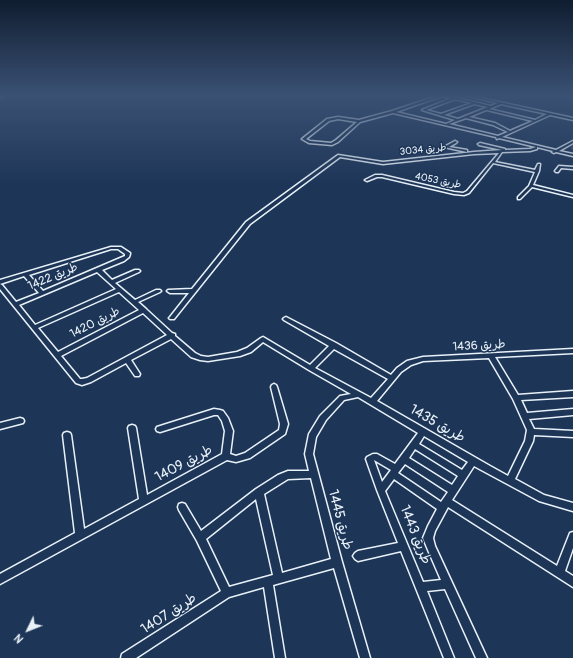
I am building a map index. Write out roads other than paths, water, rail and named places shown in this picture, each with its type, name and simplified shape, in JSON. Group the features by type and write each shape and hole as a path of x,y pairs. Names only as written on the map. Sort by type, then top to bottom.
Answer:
{"street":[{"path":"321,126 304,139 309,142 331,144 337,141 353,126"},
{"path":"448,126 536,148 573,155"},
{"path":"497,126 510,132"},
{"path":"497,138 523,126"},
{"path":"455,142 446,147 474,153"},
{"path":"554,152 573,142"},
{"name":"طريق 3034","path":"480,144 508,152"},
{"name":"طريق 3034","path":"194,291 248,223 341,155 383,162 474,153 530,150 536,148"},
{"name":"طريق 4053","path":"367,180 375,176 382,176 454,194 464,194 468,192 501,152"},
{"path":"492,162 537,171"},
{"path":"519,198 531,186 539,165"},
{"path":"557,171 560,167 573,168"},
{"path":"531,186 573,196"},
{"name":"طريق 1422","path":"16,305 128,256 127,253 114,247 25,274"},
{"path":"0,286 78,381 82,382 89,380 173,335 98,270"},
{"path":"112,282 137,271"},
{"path":"0,282 25,274 42,293"},
{"name":"طريق 1420","path":"34,328 120,290"},
{"path":"134,302 158,290"},
{"path":"170,291 194,291"},
{"path":"172,318 194,291"},
{"name":"طريق 1420","path":"57,355 144,310"},
{"path":"286,319 392,378"},
{"name":"طريق 1435","path":"173,335 194,354 204,359 238,354 249,350 263,339 472,461 542,498 573,507"},
{"path":"311,368 334,345"},
{"name":"طريق 1436","path":"372,402 399,370 409,363 423,359 573,351"},
{"path":"492,356 516,398 525,416 530,432 529,441 510,481"},
{"path":"127,360 137,374"},
{"path":"342,386 342,398 358,395"},
{"path":"226,456 236,459 247,456 282,432 284,424 274,387"},
{"path":"516,398 573,394"},
{"name":"طريق 1445","path":"342,398 323,418 312,436 309,454 337,562 365,658"},
{"name":"طريق 1409","path":"0,579 226,456 230,431 220,413 214,412 160,429"},
{"path":"525,416 573,412"},
{"path":"0,426 20,422"},
{"path":"132,428 144,501"},
{"path":"381,490 423,432"},
{"path":"530,432 573,434"},
{"path":"67,435 80,535"},
{"path":"414,445 463,475"},
{"name":"طريق 1443","path":"395,471 378,457 373,457 370,459 381,490 449,658"},
{"path":"404,459 454,491"},
{"path":"472,461 433,525 428,538 447,584 482,658"},
{"path":"395,471 445,505 573,582"},
{"path":"200,538 273,482 288,475 313,474"},
{"path":"259,492 279,579"},
{"path":"182,506 200,538 227,593"},
{"path":"560,573 573,536"},
{"path":"358,556 404,546"},
{"name":"طريق 1407","path":"126,658 227,593 337,562"},
{"path":"268,582 280,658"},
{"path":"421,587 447,584"}]}
